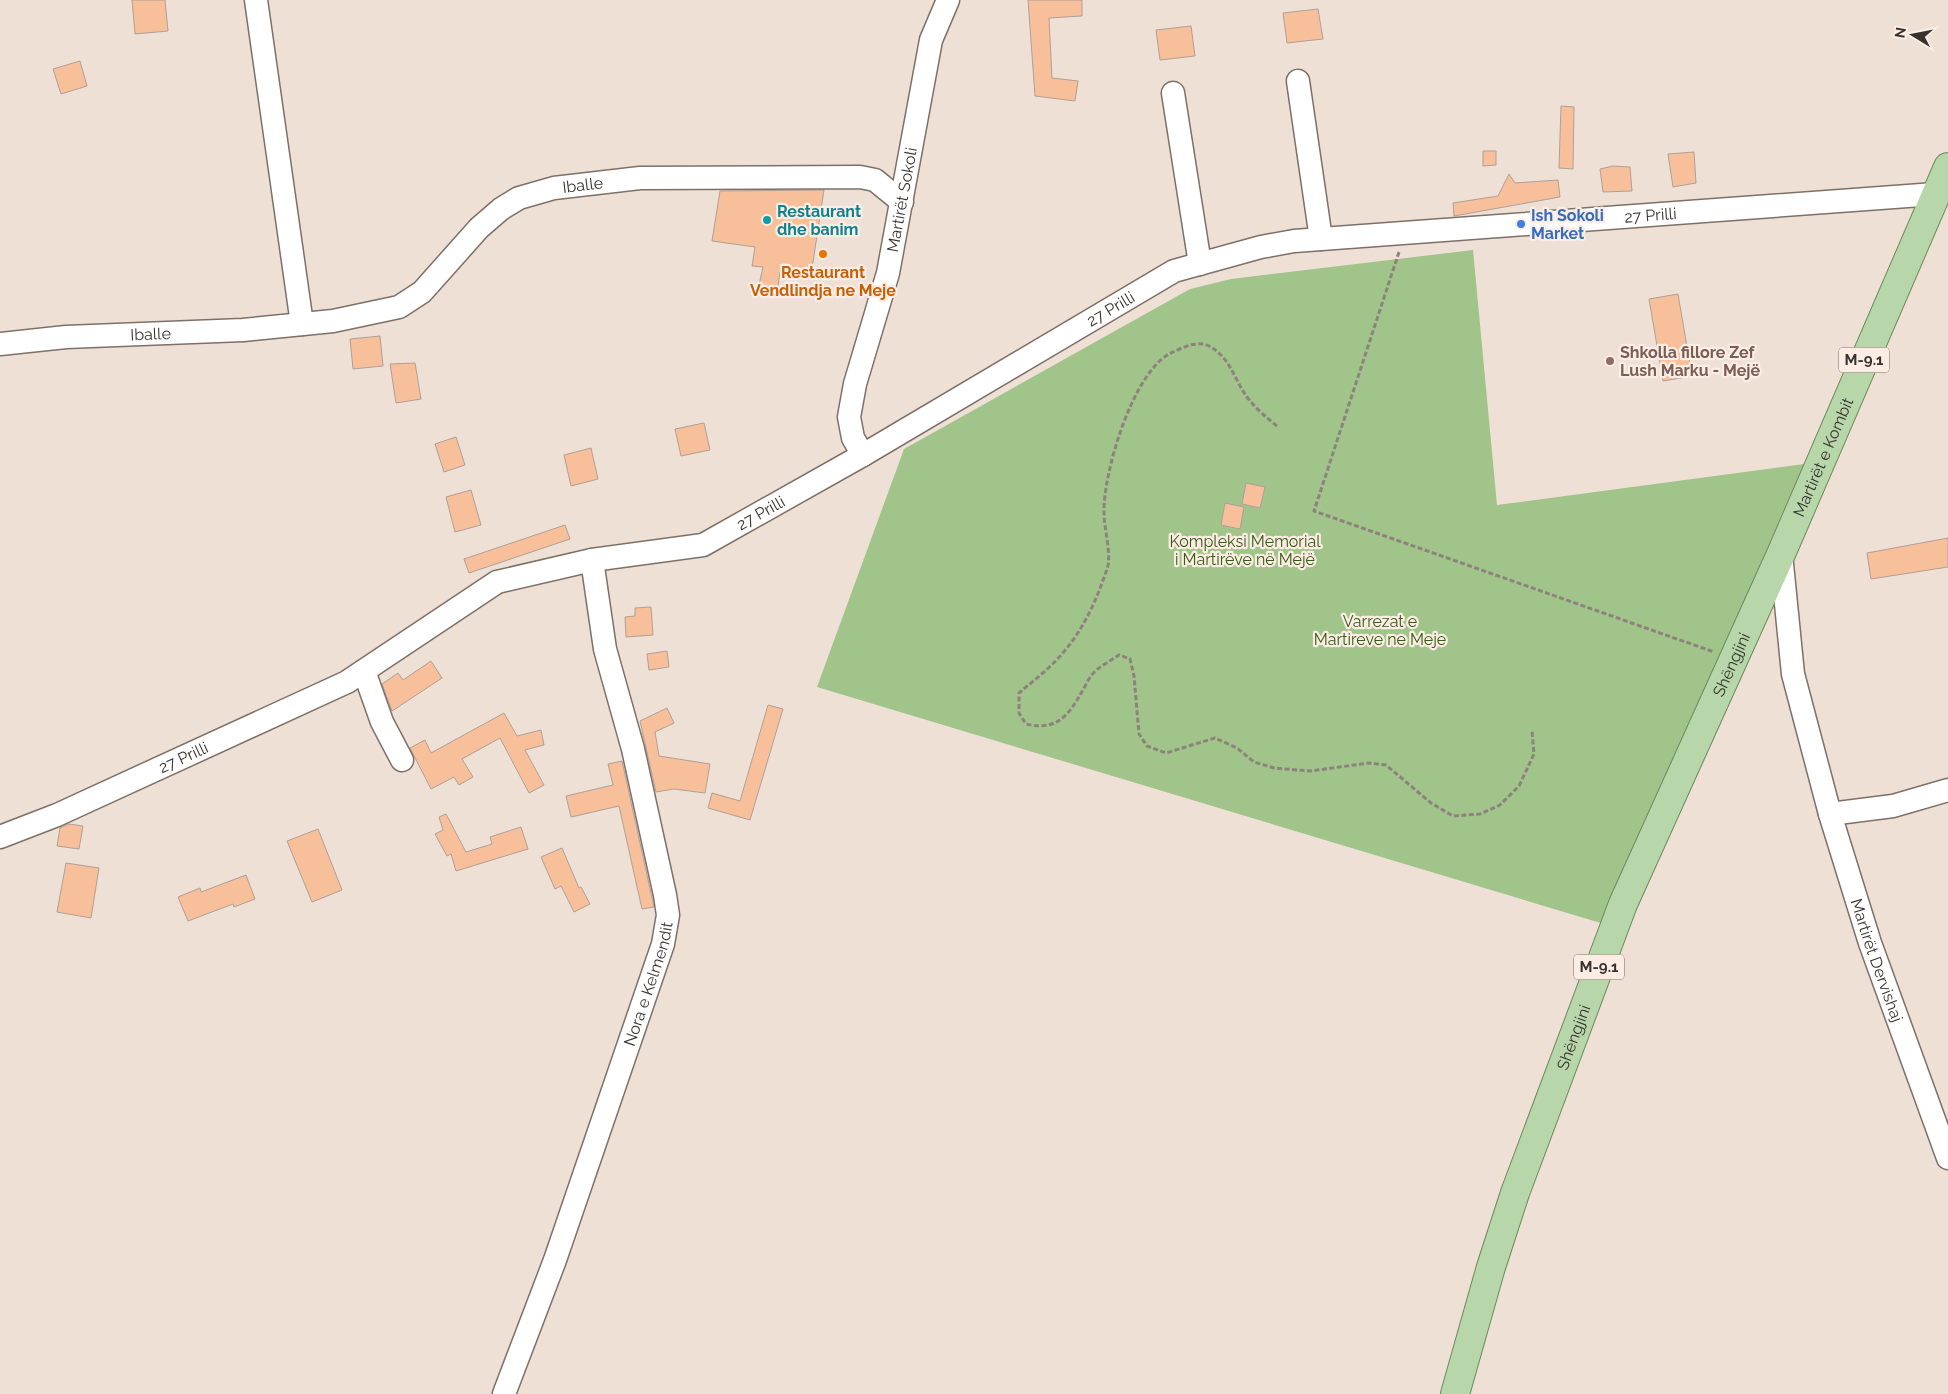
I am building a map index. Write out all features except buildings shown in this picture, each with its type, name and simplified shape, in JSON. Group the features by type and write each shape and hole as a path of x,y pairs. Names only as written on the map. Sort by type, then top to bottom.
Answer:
{"main road":[{"name":"Martirët e Kombit","path":"1781,554 1948,167"},
{"name":"Shëngjini","path":"1455,1394 1512,1202 1605,951 1641,864 1781,554"}],"street":[{"path":"256,0 302,324"},
{"name":"Martirët Sokoli","path":"863,455 852,438 849,417 855,384 888,273 931,40 948,0"},
{"path":"1298,81 1321,239"},
{"path":"1174,93 1200,264"},
{"name":"Iballe","path":"0,344 66,337 243,330 333,321 376,313 410,302 422,292 479,228 519,198 554,188 640,178 860,177 875,180 902,202"},
{"name":"27 Prilli","path":"0,837 75,807 347,682 498,582 592,560 702,545 863,455 1174,271 1261,247 1294,241 1936,194"},
{"name":"Martirët Dervishaj","path":"1781,554 1793,674 1830,814 1870,943 1938,1108 1948,1158"},
{"name":"Nora e Kelmendit","path":"504,1394 555,1260 664,944 667,926 665,895 632,749 605,649 592,560"},
{"path":"364,671 382,722 402,760"},
{"path":"1830,814 1893,806 1948,790"}],"path":[{"path":"1405,233 1314,511 1734,658"},
{"path":"1277,426 1248,398 1226,359 1208,345 1186,346 1166,355 1152,367 1135,398 1114,446 1109,465 1104,511 1108,566 1092,610 1062,655 1019,693 1019,714 1026,724 1047,727 1057,723 1084,692 1093,675 1119,655 1130,659 1134,676 1138,734 1147,746 1166,753 1215,738 1237,748 1254,762 1274,768 1310,771 1368,763 1386,765 1430,803 1453,816 1480,814 1500,805 1519,786 1534,754 1532,731"}],"green space":[{"name":"Kompleksi Memorial i Martirëve në Mejë","path":"1473,250 1497,505 1804,464 1604,924 817,687 904,449 1190,289 1231,279"}],"place":[{"name":"Restaurant dhe banim","path":"767,220"},
{"name":"Ish Sokoli Market","path":"1521,224"},
{"name":"Restaurant Vendlindja ne Meje","path":"823,254"},
{"name":"Shkolla fillore Zef Lush Marku - Mejë","path":"1610,361"}],"park label":[{"name":"Varrezat e Martireve ne Meje","path":"1380,630"}]}
